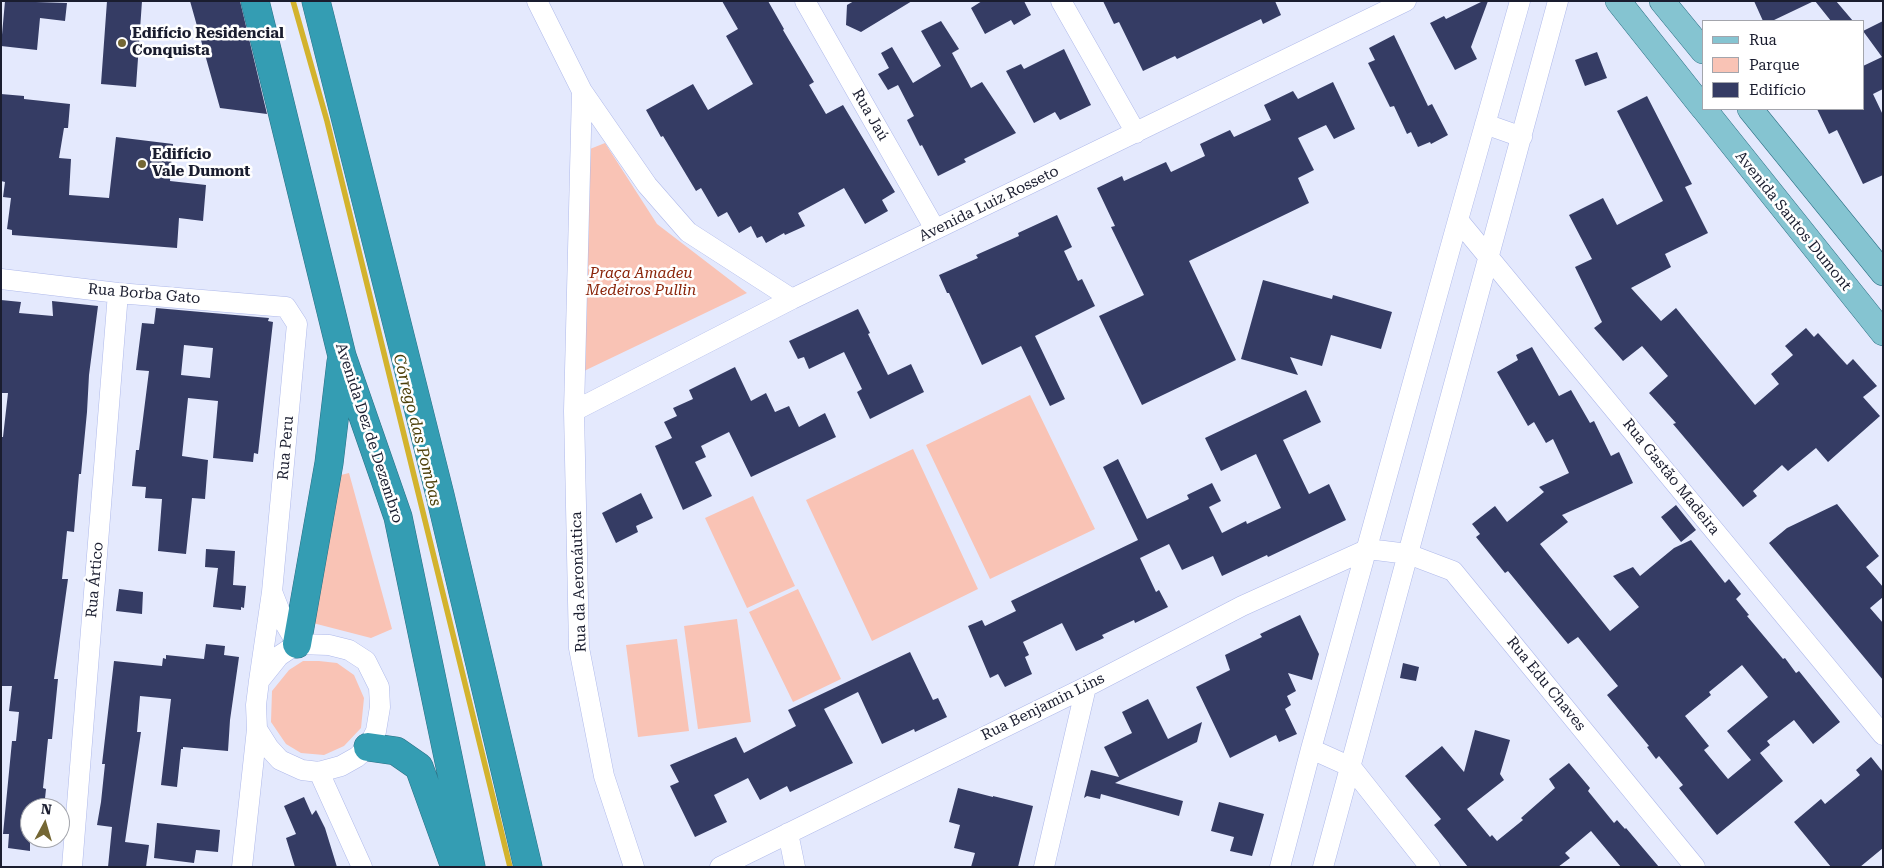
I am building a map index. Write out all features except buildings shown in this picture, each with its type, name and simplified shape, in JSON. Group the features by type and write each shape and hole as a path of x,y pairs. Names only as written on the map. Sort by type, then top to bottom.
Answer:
{"highway":[{"name":"Avenida Dez de Dezembro","path":"255,1 342,356 398,517 471,867"},
{"path":"316,1 440,495 528,867"},
{"path":"297,644 329,463 342,356"},
{"path":"368,747 396,751 419,767 455,867"}],"main road":[{"name":"Avenida Santos Dumont","path":"1618,1 1702,107"},
{"path":"1662,1 1702,50"},
{"name":"Avenida Santos Dumont","path":"1705,110 1883,333"},
{"path":"1751,110 1883,273"}],"street":[{"path":"536,1 582,90 647,185 688,232 792,299"},
{"name":"Rua Jaú","path":"805,1 935,229"},
{"path":"1061,1 1136,133"},
{"name":"Avenida Luiz Rosseto","path":"574,411 792,299 1406,1"},
{"path":"1280,867 1311,749 1520,1"},
{"path":"1323,867 1558,1"},
{"name":"Rua da Aeronáutica","path":"582,90 574,411 579,648 604,776 634,867"},
{"path":"1485,124 1522,137"},
{"name":"Rua Gastão Madeira","path":"1458,220 1883,736"},
{"name":"Rua Borba Gato","path":"1,279 118,293 286,307"},
{"name":"Rua Ártico","path":"72,867 118,293"},
{"name":"Rua Peru","path":"259,682 272,592 297,324 286,307"},
{"name":"Rua Edu Chaves","path":"1368,549 1408,554 1454,571 1695,867"},
{"name":"Rua Benjamin Lins","path":"720,867 1086,686 1242,606 1368,549"},
{"name":"Rua Peru","path":"272,592 284,622 297,644"},
{"path":"242,867 252,786 259,682 279,656 297,644 329,646 349,650 366,661 379,687 380,707 376,731 368,747 357,757 341,766 320,772 302,770 280,760 269,748 257,729"},
{"path":"1044,867 1086,686"},
{"path":"1311,749 1351,767 1430,867"},
{"path":"252,786 280,760"},
{"path":"320,772 362,867"},
{"path":"788,833 795,867"}],"green space":[{"name":"Praça Amadeu Medeiros Pullin","path":"605,143 657,224 747,293 584,371 590,149"},
{"path":"1030,395 1095,529 990,579 926,445"},
{"path":"913,449 978,589 872,641 806,500"},
{"path":"349,473 392,629 371,638 309,622 337,476"},
{"path":"753,496 795,586 747,608 705,518"},
{"path":"798,589 841,679 793,702 749,612"},
{"path":"737,619 751,722 698,729 684,626"},
{"path":"677,639 689,731 638,737 626,645"},
{"path":"303,661 337,663 354,675 364,698 361,728 344,746 324,755 301,753 286,744 271,722 272,691 289,670"}],"waterway":[{"name":"Córrego das Pombas","path":"293,1 327,121 510,867"}],"place":[{"name":"Edifício Residencial Conquista","path":"122,43"},
{"name":"Edifício Vale Dumont","path":"142,164"}]}
